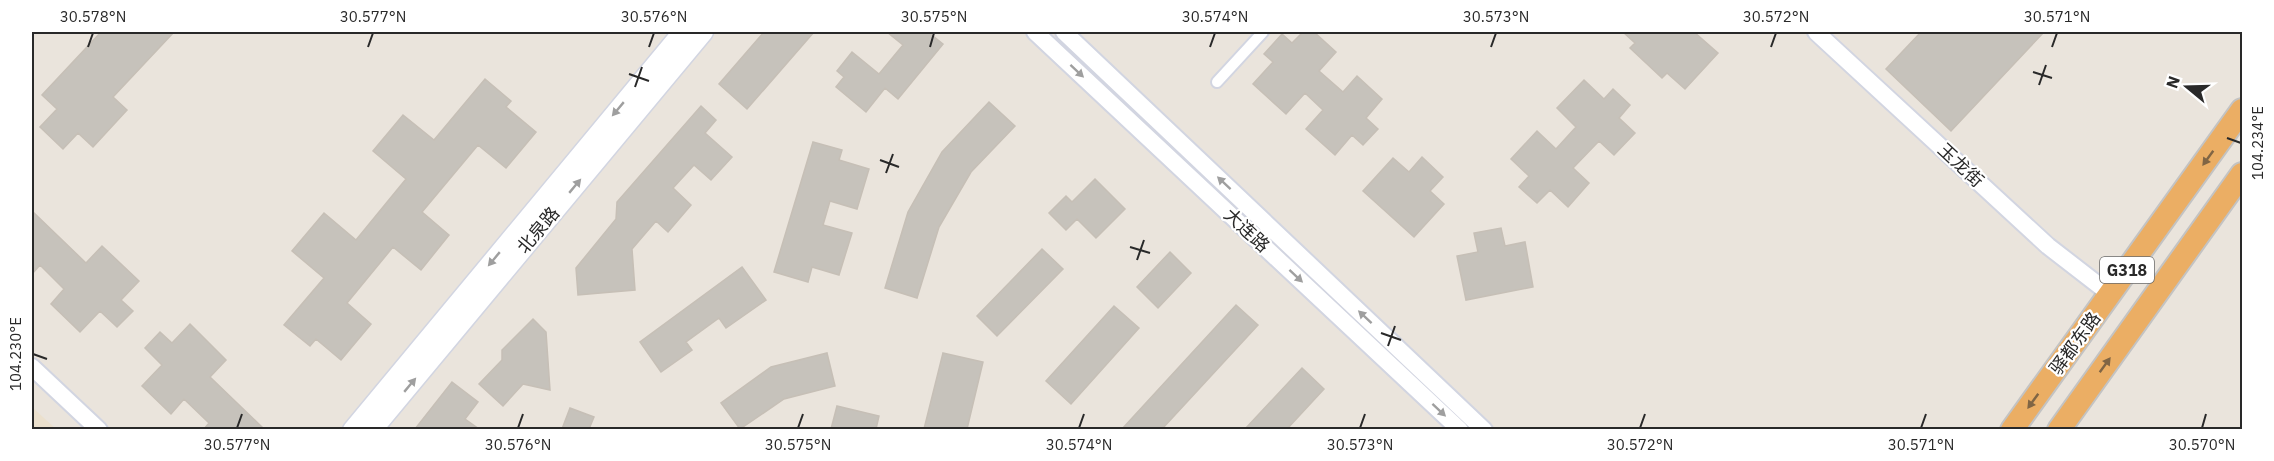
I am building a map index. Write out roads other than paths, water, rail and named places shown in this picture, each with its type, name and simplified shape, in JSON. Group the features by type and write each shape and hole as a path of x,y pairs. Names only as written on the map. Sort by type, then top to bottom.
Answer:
{"highway":[{"name":"驿都东路","path":"2012,429 2242,110"},
{"name":"驿都东路","path":"2059,429 2242,174"}],"main road":[{"name":"北泉路","path":"352,429 682,32"},
{"name":"北泉路","path":"373,429 704,32"}],"street":[{"name":"大连路","path":"1035,32 1460,429"},
{"name":"大连路","path":"1064,32 1484,429"},
{"path":"1217,82 1263,32"},
{"name":"玉龙街","path":"1816,32 2048,246 2109,294"},
{"path":"32,367 99,429"}]}
